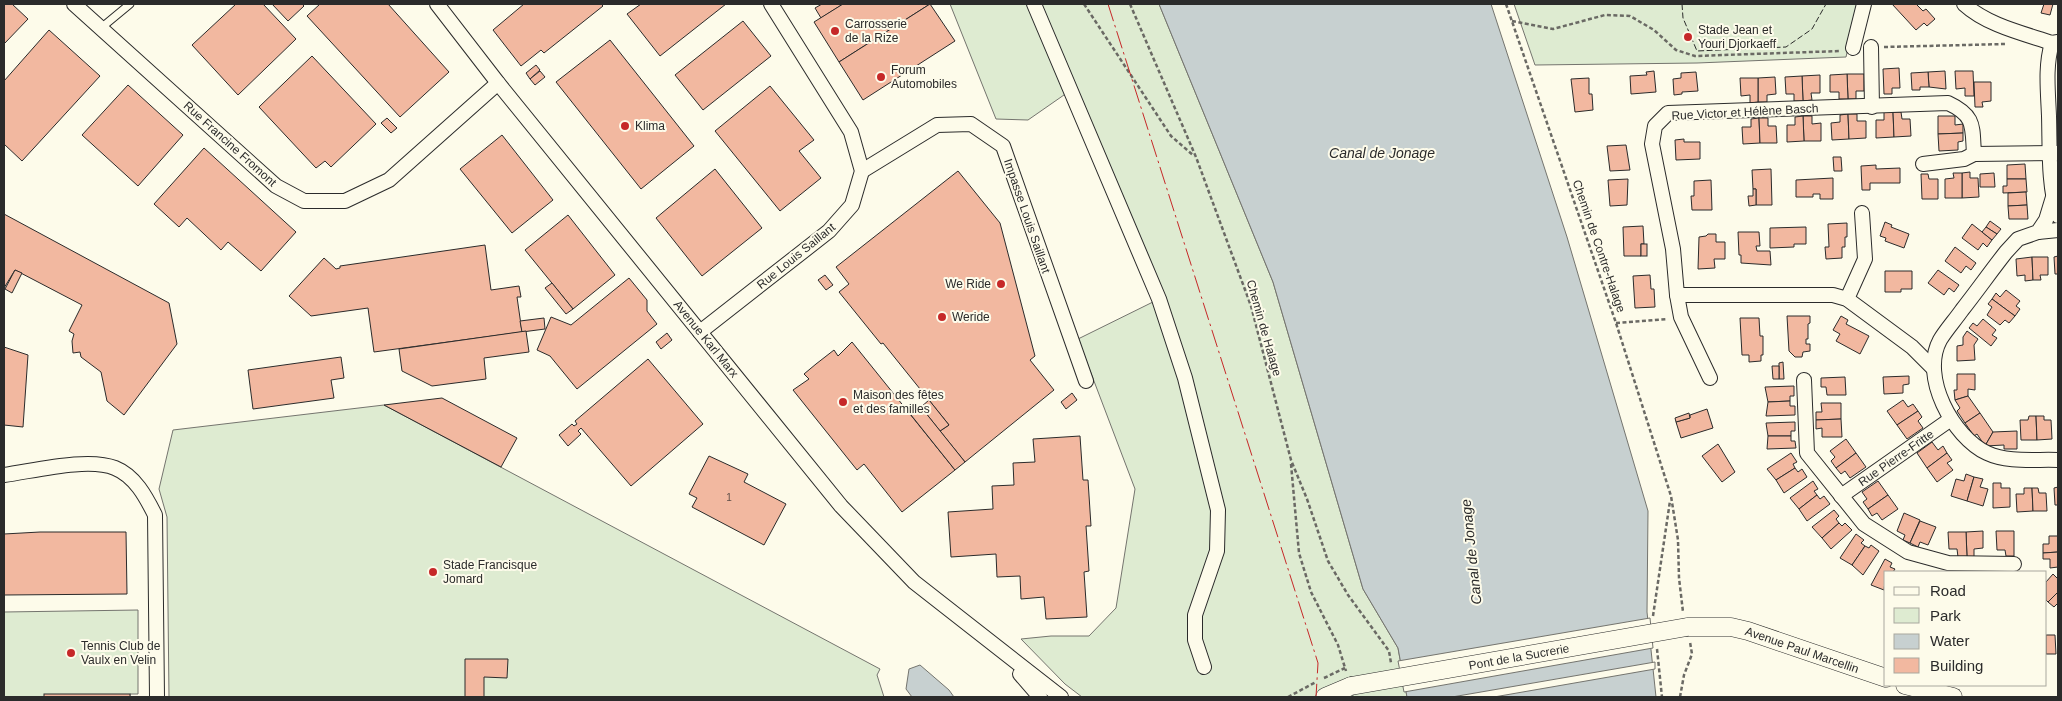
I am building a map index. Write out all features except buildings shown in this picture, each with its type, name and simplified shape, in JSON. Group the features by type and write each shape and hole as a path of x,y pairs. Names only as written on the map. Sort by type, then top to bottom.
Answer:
{"street":[{"name":"Rue Francine Fromont","path":"74,4 276,186 304,201 345,202 388,180 498,83"},
{"name":"Avenue Karl Marx","path":"437,4 498,83 841,506 914,582 1061,697"},
{"path":"771,4 851,132 862,172"},
{"path":"1034,4 1159,299 1185,378 1218,510 1217,551 1195,615 1195,640 1204,667"},
{"path":"1853,48 1864,4"},
{"path":"1964,4 1971,11 2003,27 2055,43 2047,58 2054,153 2052,197 2046,220 2038,232"},
{"path":"1871,47 1872,106"},
{"name":"Rue Victor et Hélène Basch","path":"1710,378 1681,317 1673,249 1652,144 1655,126 1668,113 1948,103 1963,110 1972,122 1974,154"},
{"name":"Impasse Louis Saillant","path":"862,172 937,125 971,124 1003,146 1086,381"},
{"path":"1923,164 1964,159 1974,154 2054,153"},
{"name":"Rue Louis Saillant","path":"700,332 830,231 852,205 862,172"},
{"path":"2052,197 2058,216"},
{"path":"1847,299 1865,259 1862,213"},
{"path":"2058,230 2038,232 2018,239 2006,252 1939,342 1933,368 1937,390 1951,419 1973,445 1988,454 2005,458 2058,460"},
{"path":"1677,295 1833,295 1847,299 1912,347 1933,368"},
{"path":"1804,380 1807,453 1864,524 1908,552 1948,563 2014,564"},
{"name":"Rue Pierre-Fritte","path":"1841,496 1951,419"},
{"path":"4,475 92,462 116,468 129,477 144,494 155,515 158,697"},
{"name":"Avenue Paul Marcellin","path":"1686,627 1714,626 1748,630 1884,677"},
{"name":"Pont de la Sucrerie","path":"1325,697 1351,686 1686,627"},
{"name":"Avenue Karl Marx","path":"1000,650 1040,697"},
{"path":"1909,686 1953,697"}],"lane":[{"path":"101,28 130,4"}],"path":[{"path":"1084,4 1171,136 1196,157"},
{"name":"Chemin de Halage","path":"1130,4 1196,157 1251,306 1291,460 1307,499 1328,561 1348,595 1389,651"},
{"name":"Chemin de Contre-Halage","path":"1506,4 1616,323 1671,496 1678,540 1679,578 1692,654 1684,675 1680,697"},
{"path":"1512,21 1553,29 1605,15 1630,16 1654,30 1676,50 1695,56 1847,51 1853,48"},
{"path":"1871,47 2014,44"},
{"path":"1616,323 1681,317"},
{"path":"1291,460 1299,553 1310,592 1338,644 1345,668"},
{"name":"Chemin de Contre-Halage","path":"1654,622 1653,612 1671,496"},
{"path":"1656,640 1662,697"}],"green space":[{"path":"950,4 1159,4 1273,282 1363,589 1398,648 1407,697 1082,697 1065,684 1021,639 1051,636 1089,636 1116,608 1135,489 1078,339 1159,299 1074,88 1028,120 996,119"},
{"name":"Stade Jean et Youri Djorkaeff","path":"1514,4 1858,4 1846,57 1697,63 1535,65"},
{"name":"Stade Francisque Jomard","path":"384,405 880,669 877,675 884,697 169,697 167,517 159,489 173,430"},
{"name":"Tennis Club de Vaulx en Velin","path":"138,610 138,694 130,694 130,697 4,697 4,612"}],"water":[{"name":"Canal de Jonage","path":"1159,4 1491,4 1567,237 1648,511 1647,612 1656,697 1407,697 1398,648 1363,589 1273,282"},
{"path":"920,665 949,690 954,697 912,697 906,689 909,669"}],"pier":[{"path":"1650,618 1653,648 1404,692 1398,661"},
{"path":"1655,662 1655,669 1494,697 1452,697"}],"fence":[{"path":"1682,4 1683,18 1697,51 1786,47 1812,29 1826,4"}],"power":[{"path":"1108,4 1318,663 1316,697"}],"place":[{"name":"Carrosserie de la Rize","path":"835,31"},
{"name":"Stade Jean et Youri Djorkaeff","path":"1688,37"},
{"name":"Forum Automobiles","path":"881,77"},
{"name":"Klima","path":"625,126"},
{"name":"We Ride","path":"1001,284"},
{"name":"Weride","path":"942,317"},
{"name":"Maison des fêtes et des familles","path":"843,402"},
{"name":"Stade Francisque Jomard","path":"433,572"},
{"name":"Tennis Club de Vaulx en Velin","path":"71,653"}]}
